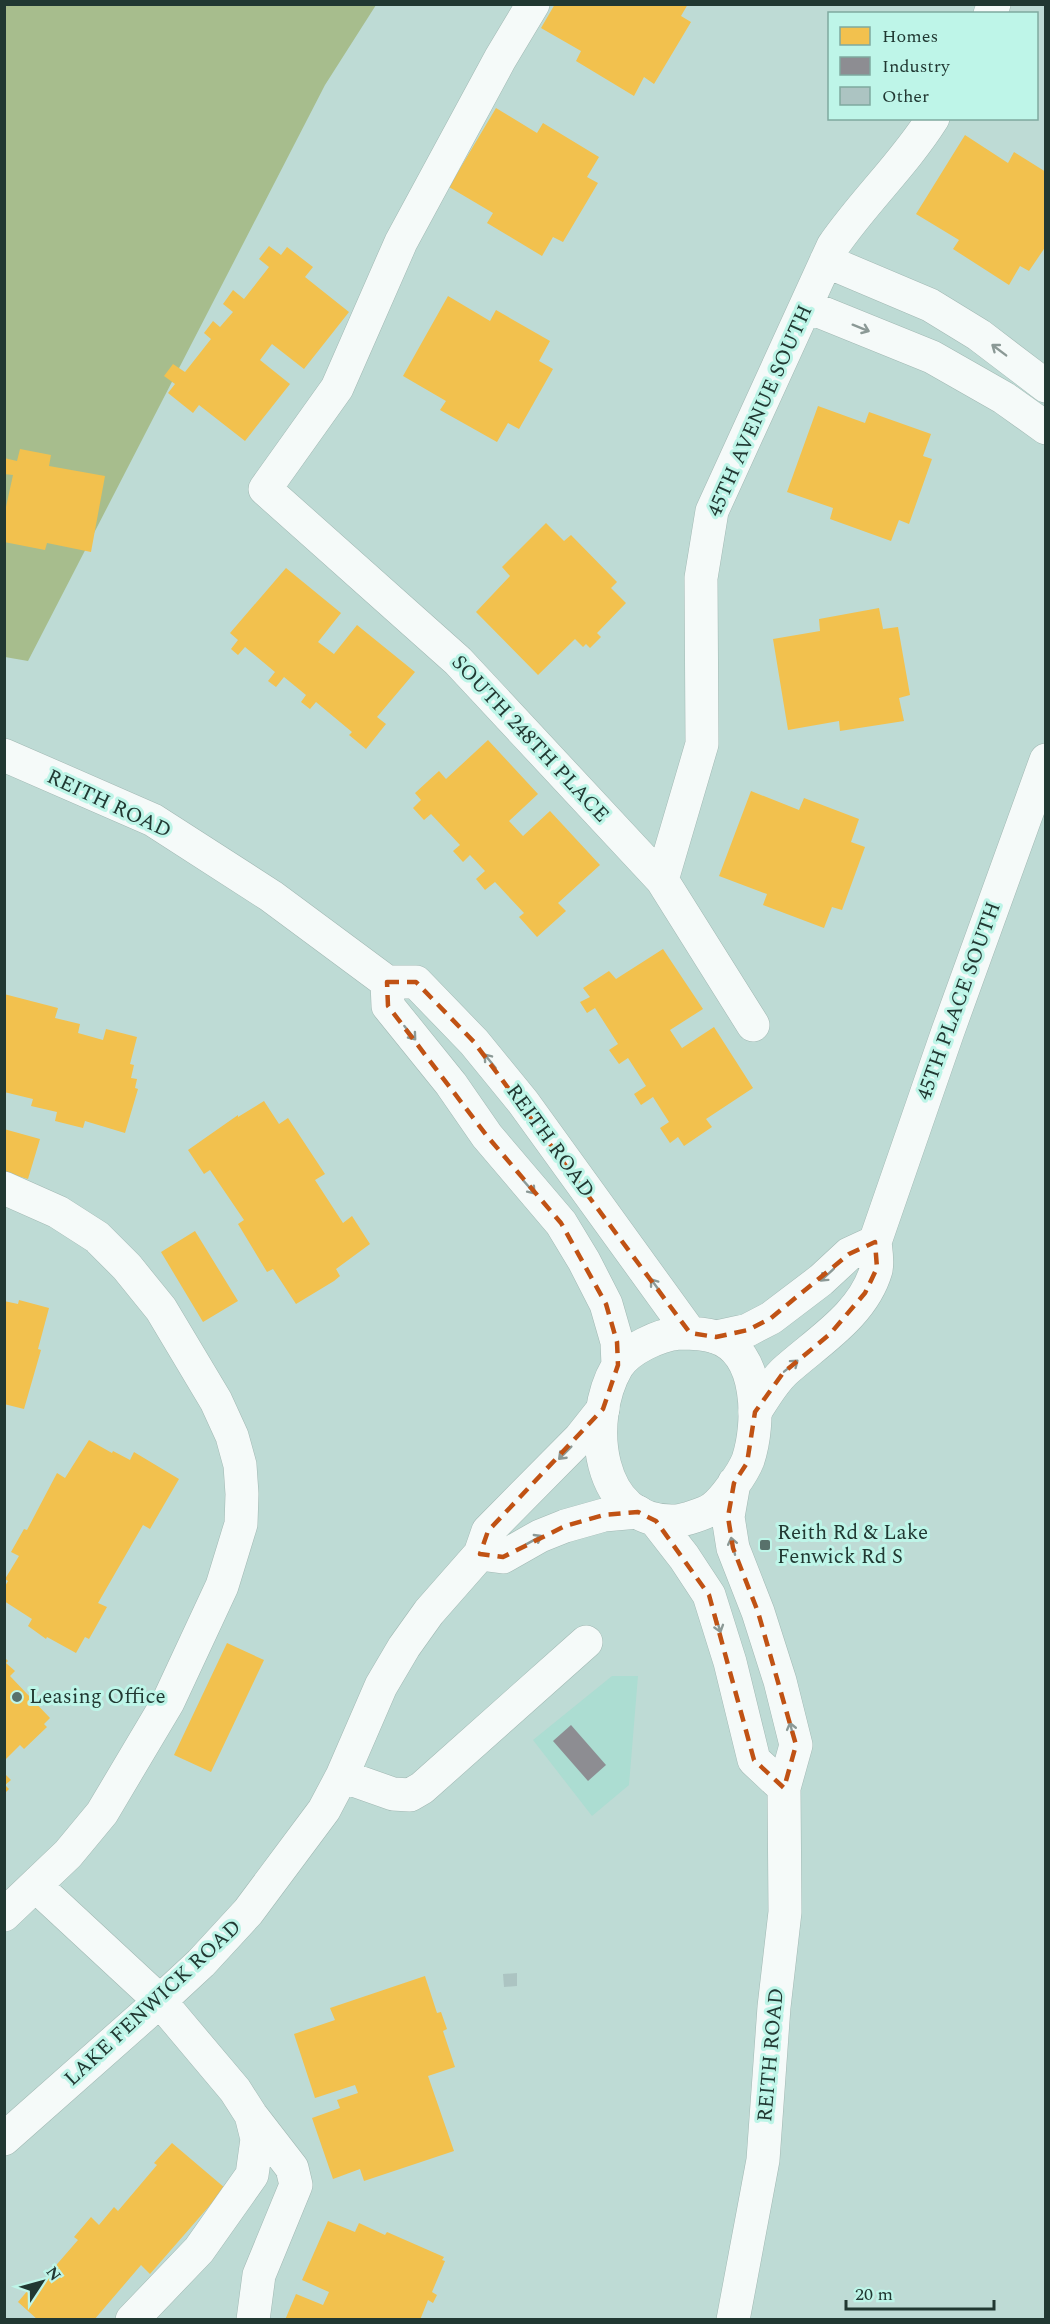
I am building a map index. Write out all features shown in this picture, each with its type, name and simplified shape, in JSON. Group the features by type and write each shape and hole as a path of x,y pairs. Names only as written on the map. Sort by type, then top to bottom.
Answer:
{"street":[{"name":"SOUTH 248TH PLACE","path":"533,4 500,59 401,242 337,388 265,489 458,661 662,880 753,1025"},
{"name":"45TH AVENUE SOUTH","path":"662,880 702,744 701,578 712,511 833,246 852,219 901,163 932,120"},
{"path":"826,261 930,305 979,335 1046,386"},
{"path":"807,306 932,357 1004,398 1046,428"},
{"name":"REITH ROAD","path":"4,755 153,820 271,896 387,982 416,982 474,1042 523,1102 703,1335"},
{"name":"45TH PLACE SOUTH","path":"755,1412 783,1372 830,1334 865,1293 877,1268 875,1242 1046,760"},
{"name":"REITH ROAD","path":"387,982 388,1006 451,1084 487,1136 561,1223 584,1260 606,1304 617,1342 618,1365"},
{"path":"4,1188 58,1212 96,1237 127,1267 160,1309 216,1401 232,1436 240,1465 242,1494 241,1524 222,1586 168,1702 102,1813 68,1854 4,1915"},
{"path":"703,1335 748,1330 771,1318 821,1280 849,1254 875,1242"},
{"name":"REITH ROAD","path":"647,1516 678,1521 713,1509 747,1463 754,1437 755,1412 753,1387 746,1364 734,1349 703,1335 663,1335 639,1347 618,1365 608,1387 603,1409 600,1437 604,1467 619,1498 647,1516 684,1557 709,1595 730,1662 754,1760 784,1788"},
{"name":"LAKE FENWICK ROAD","path":"4,2139 160,2001 249,1912 308,1834 342,1776 381,1686 404,1647 429,1612 480,1554 488,1531 580,1438 603,1409"},
{"name":"REITH ROAD","path":"733,2319 763,2160 774,2007 784,1912 784,1788 795,1745 780,1681 758,1612 733,1548 729,1517 734,1483"},
{"path":"480,1554 503,1557 540,1536 604,1515 647,1516"},
{"path":"342,1776 393,1794 410,1795 422,1788 586,1642"},
{"path":"36,1886 160,2001 235,2090 250,2115 292,2168 296,2185 259,2275 253,2319"},
{"path":"132,2319 199,2250 252,2175 257,2139 250,2115"}],"highlighted area":[{"path":"387,982 416,982 474,1042 690,1333 716,1337 748,1330 771,1318 849,1254 875,1242 877,1268 865,1293 830,1334 783,1373 755,1412 747,1463 734,1483 728,1517 733,1548 758,1612 796,1745 784,1788 754,1760 709,1595 656,1521 638,1512 604,1515 565,1526 503,1557 480,1554 488,1531 603,1409 618,1365 617,1342 606,1304 561,1223 487,1136 388,1006"}],"shaded area":[{"path":"5,5 376,5 325,85 28,661 5,657"},
{"path":"612,1676 638,1676 629,1785 592,1816 533,1740"}],"building: Homes":[{"path":"555,4 688,4 681,16 691,22 654,84 644,77 634,96 576,61 581,51 541,28"},
{"path":"496,108 537,133 543,123 599,157 587,177 598,183 563,242 553,237 542,256 487,223 493,213 449,187"},
{"path":"965,135 1008,163 1014,152 1046,172 1046,246 1029,271 1020,266 1009,285 953,249 959,240 916,214"},
{"path":"269,246 281,255 287,247 313,267 305,277 349,312 304,369 272,344 260,360 290,384 245,441 199,405 193,413 168,393 175,384 164,376 173,364 185,372 211,339 204,333 213,321 220,327 233,312 223,304 233,290 244,299 269,267 259,259"},
{"path":"448,296 490,321 496,310 550,341 539,361 553,369 519,429 508,423 497,442 440,410 446,401 403,376"},
{"path":"818,406 865,423 869,412 931,434 923,456 932,459 909,524 899,520 891,541 830,519 833,508 787,492"},
{"path":"20,449 51,455 49,466 105,476 91,552 47,543 45,550 4,542 4,516 13,475 4,474 4,458 17,461"},
{"path":"546,523 564,541 571,535 617,582 611,588 626,603 597,633 601,637 590,648 586,644 583,647 575,639 538,675 476,612 510,576 502,567"},
{"path":"286,568 341,613 318,642 334,654 357,625 415,672 377,717 386,724 366,749 349,735 352,732 316,702 310,709 301,702 306,695 284,677 276,687 268,681 275,672 245,647 238,655 231,649 238,640 230,633"},
{"path":"879,608 883,629 898,627 910,695 899,698 904,721 840,731 839,721 788,730 773,639 820,631 819,619"},
{"path":"488,740 538,794 509,821 523,836 550,811 600,865 558,903 566,911 537,937 519,917 524,913 495,882 485,890 476,879 485,871 470,855 463,862 453,851 460,845 431,814 424,820 413,808 421,800 415,793 439,771 446,779"},
{"path":"751,791 799,810 804,798 859,819 851,842 865,847 842,910 832,907 824,928 763,905 767,894 719,876"},
{"path":"663,949 703,1009 670,1030 682,1048 714,1027 753,1088 706,1119 712,1127 684,1146 678,1137 670,1143 660,1128 669,1122 653,1097 641,1105 634,1094 646,1086 628,1058 619,1064 609,1050 618,1044 595,1008 587,1013 580,1002 590,997 583,988 609,971 616,979"},
{"path":"4,994 58,1008 55,1018 80,1024 78,1033 103,1040 106,1029 137,1037 130,1064 134,1065 131,1078 137,1079 135,1088 138,1089 125,1133 85,1121 83,1128 55,1121 57,1112 31,1106 33,1099 4,1092"},
{"path":"264,1101 279,1124 288,1118 325,1174 315,1180 343,1223 352,1216 370,1244 336,1269 340,1276 334,1281 296,1304 273,1269 267,1272 238,1224 244,1220 210,1170 204,1174 188,1150 238,1115 238,1117"},
{"path":"4,1129 40,1139 28,1179 4,1172"},
{"path":"195,1231 238,1301 203,1322 161,1252"},
{"path":"19,1300 49,1308 38,1349 41,1350 24,1409 4,1404 4,1301 18,1304"},
{"path":"89,1440 130,1460 134,1452 179,1479 150,1529 143,1525 98,1603 107,1607 89,1639 85,1637 76,1653 47,1637 46,1639 28,1626 32,1619 4,1601 4,1588 8,1581 5,1579 19,1556 11,1552 24,1529 27,1530 57,1473 65,1478"},
{"path":"227,1643 264,1660 211,1772 174,1755"},
{"name":"Leasing Office","path":"4,1657 8,1661 6,1663 15,1671 10,1676 50,1718 44,1724 47,1727 24,1749 20,1745 4,1761"},
{"path":"4,1773 11,1780 5,1785 9,1789 4,1794"},
{"path":"425,1976 437,2013 441,2012 447,2029 443,2031 455,2067 428,2076 454,2151 364,2181 360,2169 333,2179 312,2118 340,2108 337,2100 358,2093 355,2085 315,2098 294,2034 335,2020 330,2008"},
{"path":"172,2143 225,2188 150,2274 141,2265 94,2320 38,2320 18,2302 34,2283 38,2286 78,2240 74,2237 91,2217 99,2225 114,2207 118,2211 157,2165 154,2163"},
{"path":"328,2221 355,2232 359,2223 385,2235 387,2232 444,2257 442,2260 445,2261 432,2292 437,2295 433,2303 428,2300 420,2320 285,2320 296,2294 323,2305 329,2292 302,2280"}],"building: Industry":[{"path":"571,1725 606,1765 588,1781 553,1741"}],"building: Other":[{"path":"517,1973 517,1986 504,1987 503,1974"}],"place":[{"name":"Reith Rd & Lake Fenwick Rd S","path":"765,1545"},
{"name":"Leasing Office","path":"17,1697"}]}
